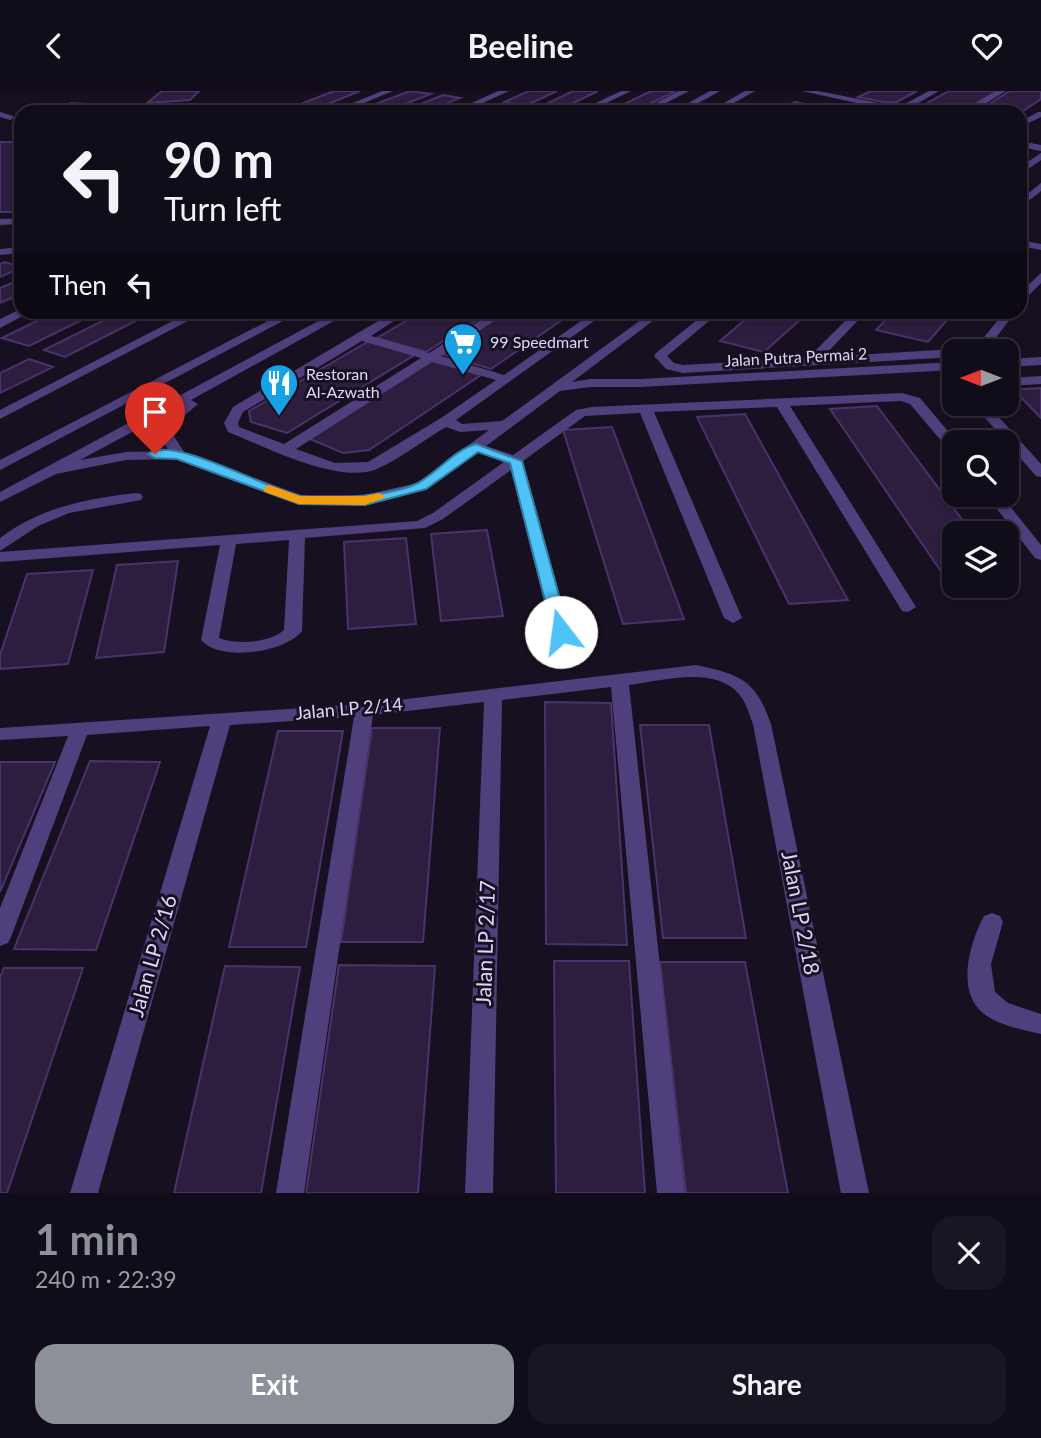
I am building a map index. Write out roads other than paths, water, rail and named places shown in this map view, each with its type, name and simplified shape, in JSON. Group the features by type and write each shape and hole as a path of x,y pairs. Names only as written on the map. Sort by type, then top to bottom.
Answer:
{"street":[{"path":"353,105 389,91"},
{"path":"472,105 505,91"},
{"path":"596,105 626,91"},
{"path":"657,105 685,91"},
{"path":"691,105 705,91"},
{"path":"689,105 716,91"},
{"path":"725,105 751,91"},
{"path":"806,91 874,105"},
{"path":"849,100 866,91"},
{"path":"909,105 935,91"},
{"path":"978,105 1002,91"},
{"path":"0,114 10,118"},
{"path":"1027,167 1041,156"},
{"path":"1027,199 1041,186"},
{"path":"1027,293 1041,276"},
{"path":"0,415 186,319"},
{"path":"254,334 275,319"},
{"path":"0,466 282,319"},
{"path":"0,498 332,319"},
{"path":"351,319 338,337 238,410 233,417 233,429 283,451 335,467 371,465 446,421 591,319"},
{"path":"361,337 391,319"},
{"path":"283,451 491,319"},
{"path":"53,470 126,456 179,455 299,500 365,501 422,487 650,319"},
{"path":"706,319 660,356 670,366 683,369 942,353"},
{"path":"812,361 854,319"},
{"path":"989,339 1005,319"},
{"path":"338,337 361,337 505,379"},
{"path":"904,355 913,368"},
{"path":"1019,362 1041,361"},
{"path":"590,365 640,383"},
{"path":"179,455 165,433 172,419 241,367"},
{"name":"Jalan Putra Permai 2","path":"556,390 572,385 942,369"},
{"path":"1019,381 1041,380"},
{"path":"0,557 427,523 581,413 902,397 915,401 942,433"},
{"path":"780,401 908,607"},
{"path":"645,408 733,618"},
{"path":"991,417 1041,473"},
{"path":"446,421 460,428 507,425"},
{"path":"476,447 516,461"},
{"path":"516,461 561,632"},
{"path":"0,546 40,519 72,506 136,497"},
{"path":"1003,507 1041,555"},
{"path":"229,539 210,640 221,646 273,644 287,640 293,631 297,533"},
{"name":"Jalan LP 2/14","path":"0,734 364,710 696,671"},
{"name":"Jalan LP 2/18","path":"696,671 738,681 753,697 762,724 855,1193"},
{"path":"620,678 671,1193"},
{"name":"Jalan LP 2/17","path":"479,1193 493,694"},
{"path":"290,1193 364,710"},
{"name":"Jalan LP 2/16","path":"84,1193 222,719"},
{"path":"0,937 80,729"},
{"path":"992,922 982,951 980,988 991,1007 1041,1024"}],"place":[{"name":"99 Speedmart","path":"463,376"},
{"name":"Restoran Al-Azwath","path":"279,417"}]}
